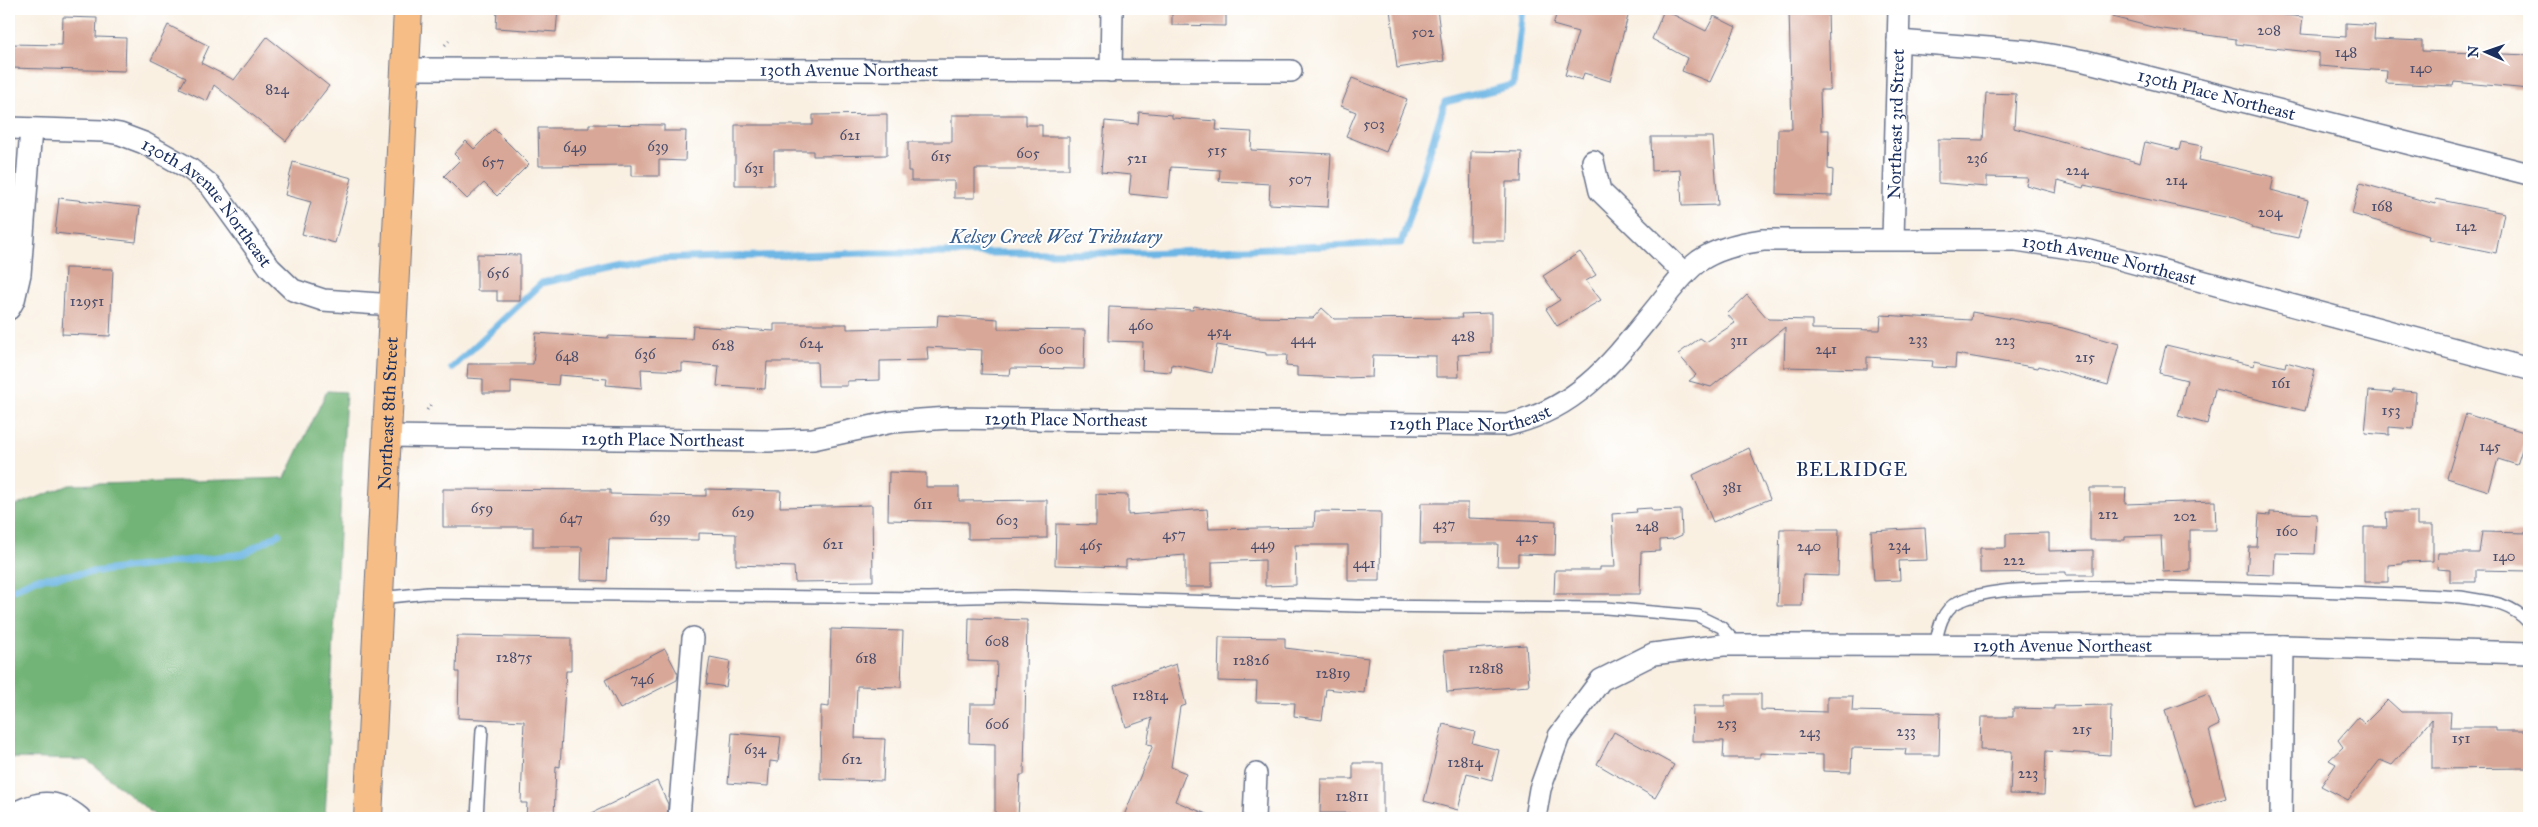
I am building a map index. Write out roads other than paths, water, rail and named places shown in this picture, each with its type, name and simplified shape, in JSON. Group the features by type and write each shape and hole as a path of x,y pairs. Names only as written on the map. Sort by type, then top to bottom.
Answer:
{"main road":[{"name":"Northeast 8th Street","path":"368,818 408,9"}],"street":[{"path":"1111,71 1112,9"},
{"name":"Northeast 3rd Street","path":"1893,239 1899,9"},
{"name":"130th Place Northeast","path":"1898,41 2028,51 2085,61 2529,174"},
{"name":"130th Avenue Northeast","path":"405,69 1291,71"},
{"name":"130th Avenue Northeast","path":"9,128 103,131 120,134 144,143 190,168 210,184 270,268 293,290 323,300 393,305"},
{"path":"9,309 14,300 20,274 31,129"},
{"path":"1593,161 1600,191 1685,274"},
{"name":"130th Avenue Northeast","path":"1685,274 1700,261 1737,244 1764,240 2016,240 2090,251 2529,369"},
{"name":"129th Place Northeast","path":"387,436 768,441 813,439 892,422 949,418 1507,425 1532,419 1585,388 1614,360 1685,274"},
{"path":"679,818 693,638"},
{"name":"129th Avenue Northeast","path":"1535,818 1540,789 1560,736 1601,680 1653,654 1738,645 1935,647 2283,646 2529,653"},
{"path":"2281,818 2283,646"},
{"path":"1254,818 1256,774"},
{"path":"9,816 24,808 55,803 68,808 80,818"}],"lane":[{"path":"1935,647 1944,614 1956,603 1971,597 1987,594 2060,588 2126,586 2460,597 2501,604 2512,608 2529,623"},
{"path":"380,598 428,593 928,598 1014,596 1357,606 1606,608 1698,616 1721,627 1738,645"},
{"path":"478,818 482,730"}],"waterway":[{"name":"Kelsey Creek West Tributary","path":"452,368 542,283 652,259 863,253 1146,253 1401,243 1445,102 1513,85 1522,9"},
{"name":"Kelsey Creek West Tributary","path":"9,592 35,579 243,554 279,534"}],"district":[{"name":"BELRIDGE","path":"1852,469"}]}
